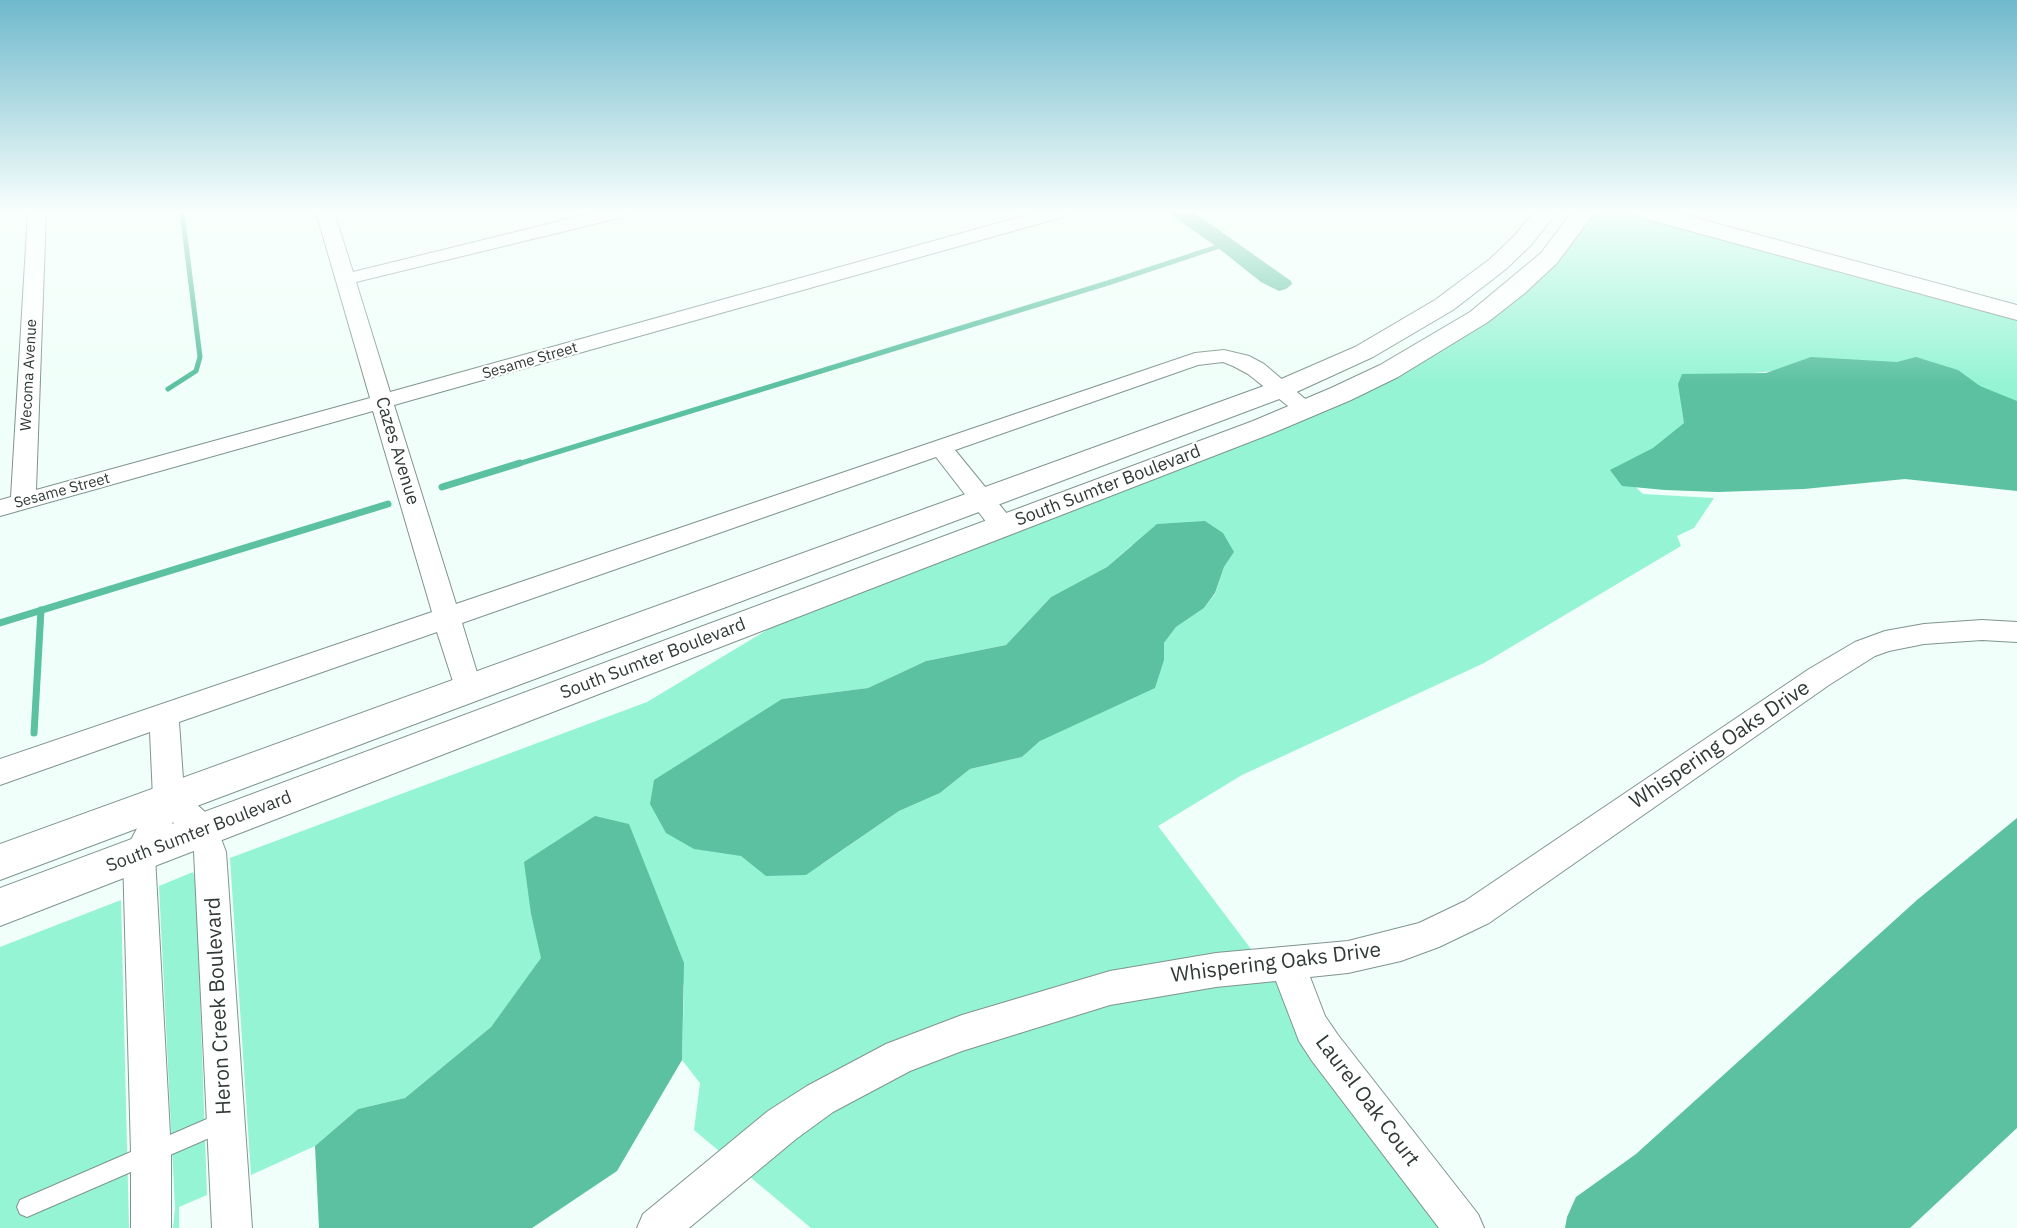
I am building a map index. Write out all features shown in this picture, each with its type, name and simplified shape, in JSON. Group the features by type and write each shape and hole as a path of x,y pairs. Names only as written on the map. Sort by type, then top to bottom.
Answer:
{"main road":[{"name":"South Sumter Boulevard","path":"0,861 1281,389 1364,352 1444,305 1491,269"},
{"name":"South Sumter Boulevard","path":"0,907 1306,409 1389,371 1479,317 1537,269"},
{"path":"1857,269 2017,313"}],"street":[{"name":"Wecoma Avenue","path":"23,502 34,269"},
{"name":"Cazes Avenue","path":"343,269 468,689"},
{"path":"346,279 386,269"},
{"name":"Sesame Street","path":"0,508 856,269"},
{"path":"0,772 447,616 1206,357 1224,356 1241,361 1256,369 1306,409"},
{"path":"940,447 1003,526"},
{"name":"Whispering Oaks Drive","path":"657,1228 754,1146 820,1099 873,1069 930,1044 1110,988 1194,973 1348,957 1401,945 1427,936 1478,912 1819,677 1865,649 1885,642 1924,634 1983,630 2017,632"},
{"path":"151,1228 151,1153 139,855 169,800 164,715"},
{"path":"169,800 203,830"},
{"name":"Heron Creek Boulevard","path":"203,830 210,852 232,1228"},
{"name":"Laurel Oak Court","path":"1287,964 1312,1028 1325,1048 1464,1228"}],"lane":[{"path":"27,1207 225,1121"}],"shaded area":[{"path":"1245,269 1274,269 1292,284 1279,291 1261,282"},
{"path":"1547,269 1842,269 2017,317 2017,403 1774,371 1701,378 1698,409 1628,480 1643,494 1714,498 1694,528 1677,536 1681,546 1484,663 1242,775 1158,826 1462,1228 811,1228 694,1130 700,1083 682,1060 684,985 531,914 542,958 491,1027 405,1098 358,1109 315,1146 251,1175 230,858 647,702 787,618 1397,376 1468,334","holes":["1132,545 1234,552 1224,567 1215,594 1204,608 1176,627 1164,643 1164,660 1040,741 1022,757 970,769 940,793 899,811 821,865 753,865 741,856 782,699 868,688 926,661 1006,645 1051,597 1107,567"]},
{"path":"1811,357 1897,362 1916,357 1958,370 1980,386 2017,401 2017,491 1905,479 1804,489 1718,492 1665,490 1622,486 1610,470 1653,448 1684,423 1678,384 1682,374 1766,373"},
{"path":"1205,521 1223,533 1234,552 1224,567 1215,593 1204,608 1176,627 1164,643 1164,660 1155,688 1040,741 1022,757 970,769 940,793 899,811 806,875 766,876 741,856 694,849 666,833 650,804 654,780 782,699 868,688 926,661 1006,645 1051,597 1107,567 1157,524"},
{"path":"595,816 629,824 684,963 682,1060 617,1171 532,1228 319,1228 315,1146 358,1109 405,1098 491,1027 541,958 531,914 524,862"},
{"path":"2017,818 2017,1128 1910,1228 1565,1228 1576,1197 1636,1154 1917,900"},
{"path":"193,872 196,881 207,1195 179,1207 179,1228 173,1228 175,1208 159,886"},
{"path":"121,900 129,1228 0,1228 0,947"}],"waterway":[{"path":"168,389 196,371 200,357 189,269"},
{"path":"515,465 1149,269"},
{"path":"442,487 520,463"},
{"path":"41,610 388,504"},
{"path":"0,623 41,610"},
{"path":"34,733 41,610"}]}
